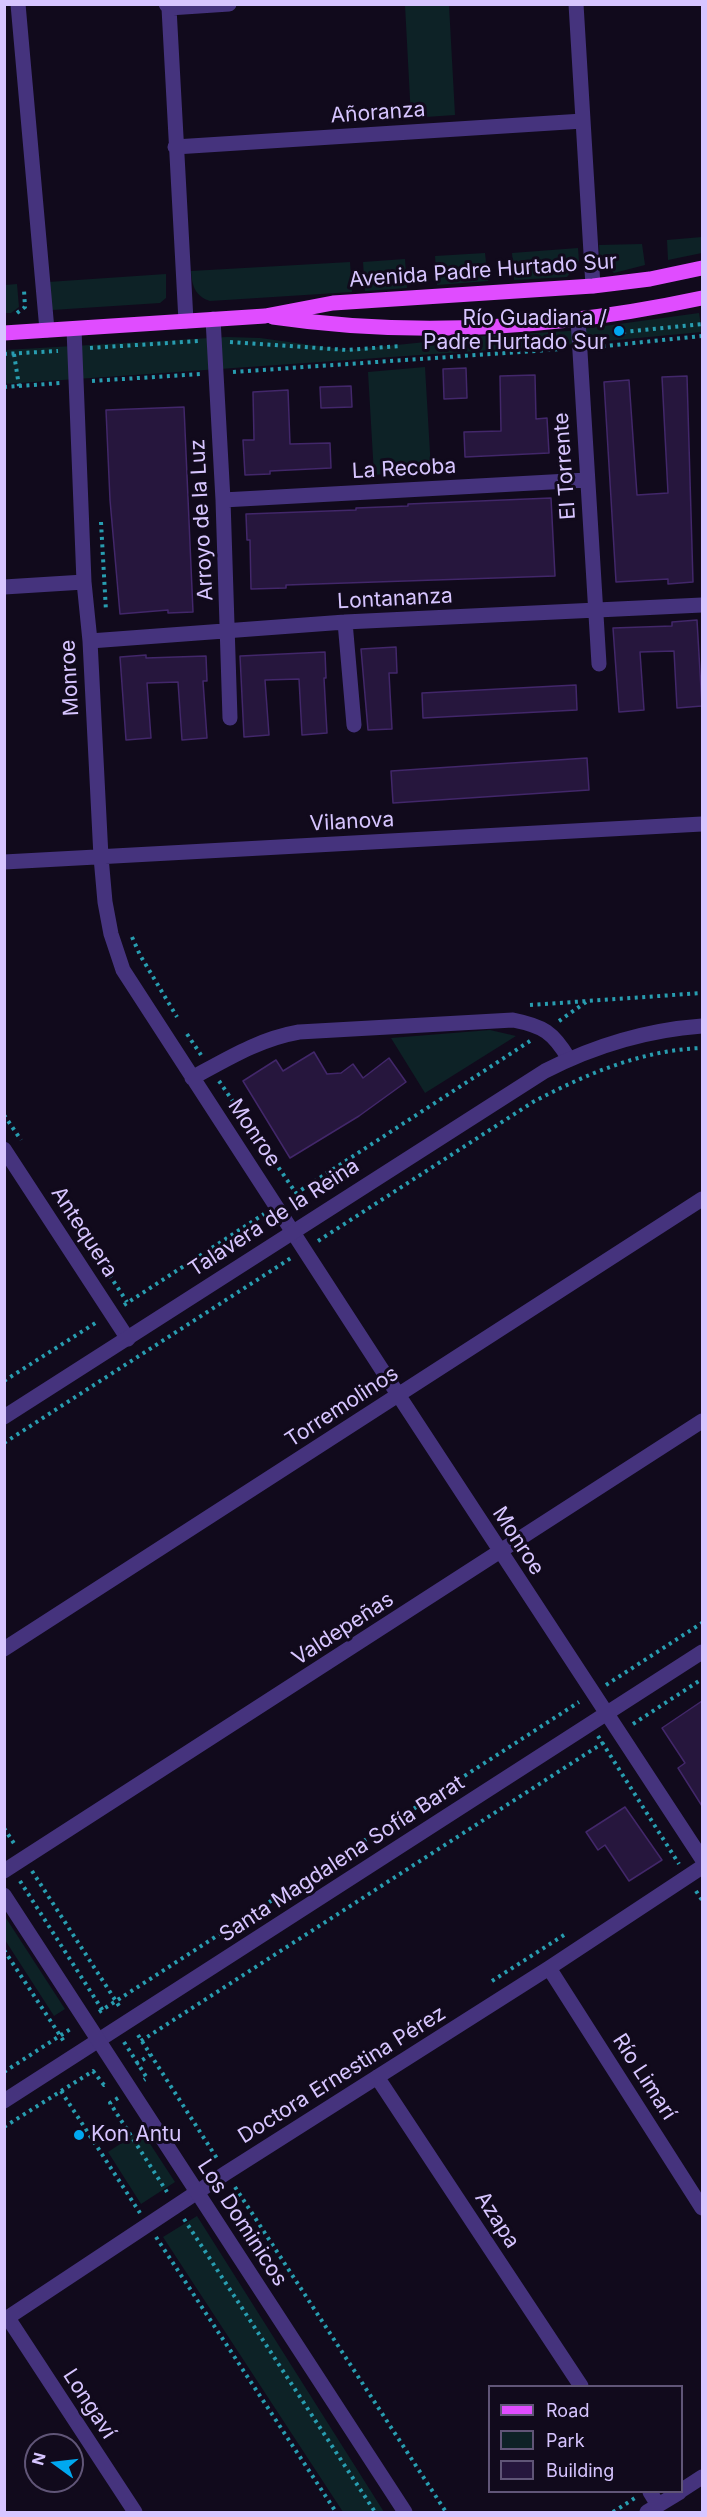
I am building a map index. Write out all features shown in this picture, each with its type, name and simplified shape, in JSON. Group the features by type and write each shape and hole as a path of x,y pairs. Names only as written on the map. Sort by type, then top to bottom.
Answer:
{"main road":[{"name":"Avenida Padre Hurtado Sur","path":"4,333 265,316 333,303 593,286 650,279 702,268"},
{"name":"Avenida Padre Hurtado Sur","path":"265,316 319,323 404,328 488,326 578,319 702,298"}],"street":[{"path":"18,4 47,330"},
{"path":"186,321 167,6 229,4"},
{"path":"576,4 593,286"},
{"name":"Añoranza","path":"175,147 583,121"},
{"name":"Arroyo de la Luz","path":"213,319 223,500 230,718"},
{"name":"El Torrente","path":"578,319 598,664"},
{"name":"Monroe","path":"74,329 84,582 90,641 101,857 105,902 111,934 123,970 702,1859"},
{"name":"La Recoba","path":"223,500 587,480"},
{"path":"4,587 84,582"},
{"name":"Lontananza","path":"90,641 345,622 702,605"},
{"path":"345,622 354,725"},
{"name":"Vilanova","path":"4,862 702,824"},
{"path":"192,1078 250,1046 278,1036 299,1032 513,1020 533,1024 547,1030 560,1044 569,1059"},
{"name":"Talavera de la Reina","path":"4,1417 524,1083 569,1059 628,1038 658,1031 702,1026"},
{"name":"Antequera","path":"4,1149 128,1339"},
{"name":"Torremolinos","path":"4,1649 702,1199"},
{"name":"Valdepeñas","path":"4,1871 501,1553 702,1421"},
{"name":"Santa Magdalena Sofía Barat","path":"4,2101 702,1652"},
{"name":"Doctora Ernestina Pérez","path":"6,2319 226,2173 549,1968 702,1867"},
{"name":"Los Dominicos","path":"4,1895 405,2512"},
{"name":"Río Limarí","path":"549,1968 702,2208"},
{"name":"Azapa","path":"377,2077 580,2385"},
{"name":"Longaví","path":"6,2319 135,2512"},
{"path":"683,2490 702,2477"},
{"path":"644,2494 653,2509 678,2493"}],"path":[{"path":"10,315 19,313 25,307 23,280"},
{"path":"4,387 579,348 702,336"},
{"path":"14,353 18,386"},
{"path":"92,381 93,393"},
{"path":"100,510 108,640"},
{"path":"130,933 140,955 177,1018"},
{"path":"547,1030 586,1002 702,993"},
{"path":"183,1028 296,1193"},
{"path":"4,1443 533,1102 553,1091 640,1056 676,1049 702,1048"},
{"path":"4,2072 702,1623"},
{"path":"141,2040 702,1679"},
{"path":"4,1828 446,2512"},
{"path":"4,1950 73,2056"},
{"path":"4,2127 85,2076"},
{"path":"61,2091 336,2512"},
{"path":"614,2512 644,2494"}],"green space":[{"path":"405,5 449,5 455,115 411,118"},
{"path":"702,237 702,253 668,260 667,240"},
{"path":"642,244 645,265 614,273 600,261 599,245"},
{"path":"578,248 579,261 567,277 514,280 512,253"},
{"path":"485,253 488,281 437,285 435,256"},
{"path":"405,259 407,288 365,291 363,262"},
{"path":"350,262 352,292 210,301 195,290 191,271"},
{"path":"166,274 166,298 160,303 52,310 48,282"},
{"path":"17,284 19,307 11,313 5,313 5,285"},
{"path":"699,313 702,332 563,345 5,384 5,350 227,337 260,338 347,350 485,336 568,331"},
{"path":"425,367 431,470 374,475 368,372"},
{"path":"490,1030 516,1036 425,1093 391,1038"},
{"path":"4,1915 65,2009 54,2016 5,1940"},
{"path":"141,2130 175,2182 141,2204 108,2152"},
{"path":"197,2216 384,2512 343,2512 163,2237"}],"building":[{"path":"466,368 467,398 444,399 443,369"},
{"path":"535,375 536,419 547,418 549,453 465,457 464,432 501,431 500,376"},
{"path":"687,376 693,582 668,584 668,579 616,582 604,382 629,380 637,495 668,493 662,377"},
{"path":"351,386 352,407 321,408 320,387"},
{"path":"288,390 290,444 330,443 331,468 270,471 270,474 245,475 243,440 254,440 253,392"},
{"path":"184,407 193,612 168,613 168,610 120,614 110,500 106,410"},
{"path":"551,498 555,576 286,585 286,588 251,589 250,540 247,540 246,514"},
{"path":"697,620 702,706 677,708 674,651 640,652 644,710 619,712 613,628 672,626 672,622"},
{"path":"396,647 397,673 389,673 392,729 368,730 361,649"},
{"path":"325,652 327,733 302,735 299,679 265,680 269,735 244,737 240,656"},
{"path":"146,655 146,658 206,656 207,681 203,681 207,738 182,740 178,682 147,683 151,738 126,740 120,657"},
{"path":"576,685 577,710 423,718 422,693"},
{"path":"587,758 589,790 393,803 391,771"},
{"path":"314,1052 327,1074 341,1073 353,1064 363,1078 389,1058 406,1082 359,1116 290,1158 243,1081 276,1060 283,1071"},
{"path":"702,1701 702,1806 678,1768 685,1763 662,1728"},
{"path":"625,1807 662,1860 629,1881 605,1845 598,1850 586,1832"}],"place":[{"name":"Río Guadiana / Padre Hurtado Sur","path":"619,331"},
{"name":"Kon Antu","path":"79,2135"}]}
